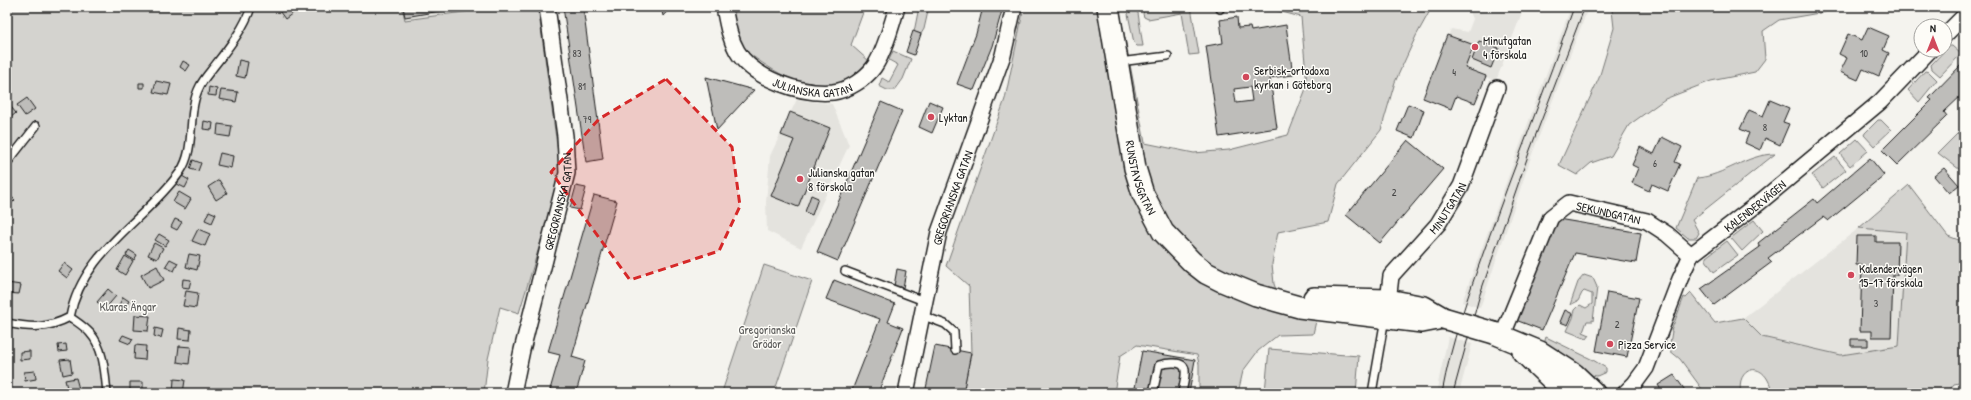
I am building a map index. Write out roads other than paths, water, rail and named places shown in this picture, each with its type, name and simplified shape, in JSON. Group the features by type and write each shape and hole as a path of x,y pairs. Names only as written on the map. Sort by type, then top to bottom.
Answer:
{"street":[{"name":"GREGORIANSKA GATAN","path":"513,393 522,350 567,173 565,136 547,7"},
{"name":"JULIANSKA GATAN","path":"724,7 728,29 737,51 747,63 757,72 775,81 791,87 816,92 834,92 851,87 874,66 890,31 896,7"},
{"name":"GREGORIANSKA GATAN","path":"906,393 922,308 939,232 1003,55 1014,7"},
{"name":"RUNSTAVSGATAN","path":"1108,7 1136,168 1143,194 1162,232 1176,248 1206,273 1240,290 1256,295 1387,308 1424,307 1443,318 1502,337 1540,352 1574,374 1594,393"},
{"path":"1953,27 1964,16"},
{"name":"KALENDERVÄGEN","path":"1625,393 1635,384 1646,368 1680,279 1691,255 1766,197 1880,102 1922,58"},
{"name":"MINUTGATAN","path":"1387,308 1391,276 1438,224 1461,186 1497,88"},
{"name":"SEKUNDGATAN","path":"1502,337 1551,217 1569,203 1646,221 1667,234 1691,255"},
{"name":"RUNSTAVSGATAN","path":"1502,337 1566,393"}],"lane":[{"path":"70,318 73,302 88,271 110,245 181,171 189,147 193,114 199,86 232,42 251,7"},
{"path":"1118,62 1168,56"},
{"path":"7,163 36,126"},
{"path":"845,271 922,308 945,324 954,332 955,350"},
{"path":"1372,393 1387,308"},
{"path":"7,323 31,328 57,324 70,318"},
{"path":"70,318 90,332 96,341 105,372 107,393"},
{"path":"1153,393 1159,365 1171,363 1184,366 1185,370 1182,393"}],"tram line":[{"path":"1442,393 1455,338 1472,284 1574,7"},
{"path":"1453,393 1480,294 1530,150 1584,9"}],"place":[{"name":"Minutgatan 4 förskola","path":"1475,47"},
{"name":"Serbisk-ortodoxa kyrkan i Göteborg","path":"1246,77"},
{"name":"Lyktan","path":"931,117"},
{"name":"Julianska gatan 8 förskola","path":"800,179"},
{"name":"Kalendervägen 15-17 förskola","path":"1851,275"},
{"name":"Pizza Service","path":"1610,344"}],"park label":[{"name":"Klaras Ängar","path":"128,306"},
{"name":"Gregorianska Grödor","path":"767,336"}]}
